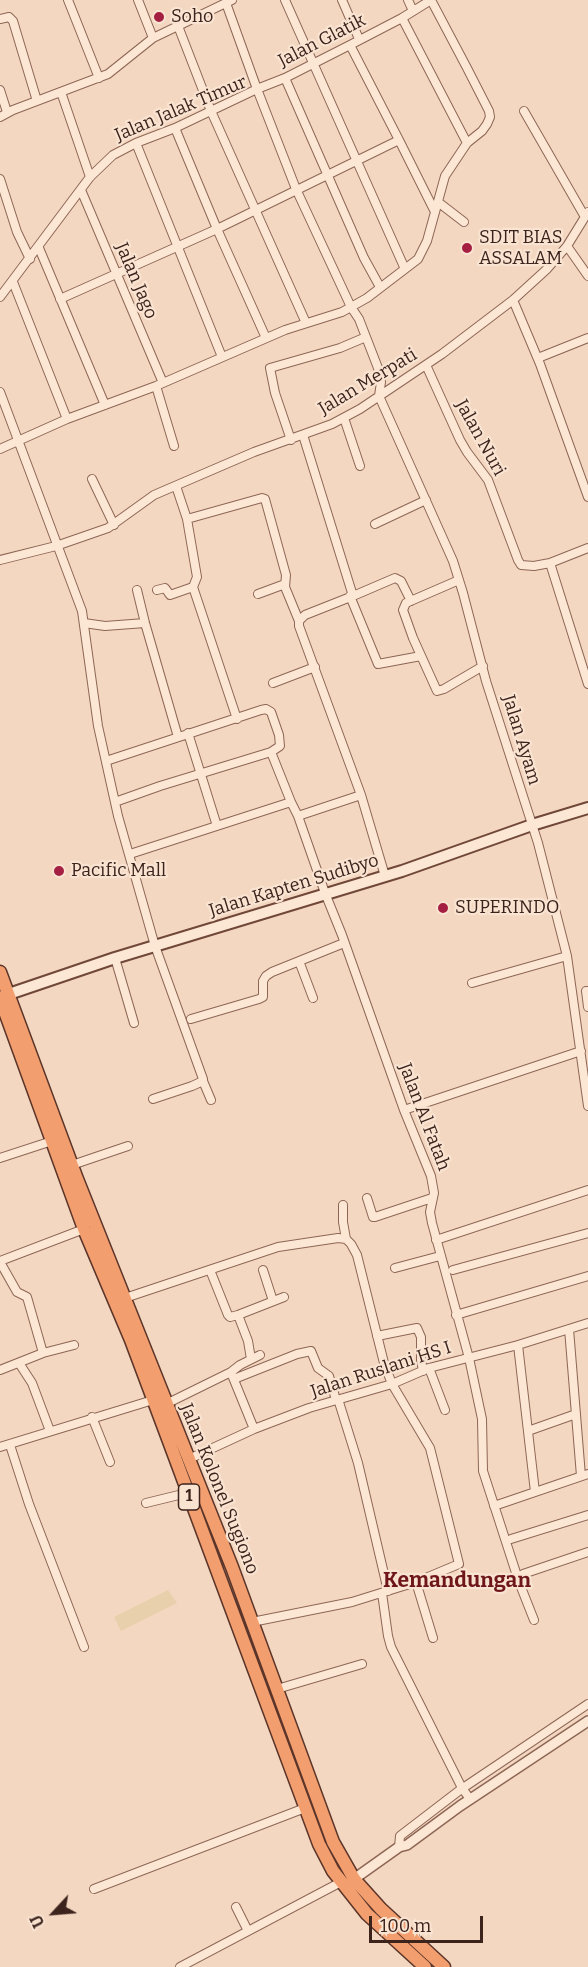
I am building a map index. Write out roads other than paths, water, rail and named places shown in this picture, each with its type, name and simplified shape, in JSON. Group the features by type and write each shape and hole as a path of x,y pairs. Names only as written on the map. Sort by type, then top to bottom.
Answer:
{"highway":[{"name":"1","path":"0,972 3,996"},
{"name":"Jalan Kolonel Sugiono","path":"3,996 84,1230 134,1349 319,1844 329,1865 444,1967"},
{"name":"Jalan Kolonel Sugiono","path":"3,996 189,1459 348,1881 367,1914 425,1967"},
{"path":"251,1660 264,1655"}],"main road":[{"name":"Jalan Kapten Sudibyo","path":"3,996 115,958 385,876 588,808"}],"street":[{"path":"68,0 99,78"},
{"path":"138,0 153,38"},
{"path":"285,0 405,269"},
{"path":"342,0 359,39"},
{"path":"408,0 413,10"},
{"path":"0,449 67,419 159,385 266,338 351,307 367,298 418,259 430,231 445,176 467,143 487,124 490,117 489,111 431,0"},
{"name":"Jalan Glatik","path":"257,89 285,78 350,45 431,0"},
{"path":"0,90 3,115 99,78 117,68 153,38 229,2 257,89"},
{"path":"1,16 9,17 13,21 37,101"},
{"path":"402,18 467,143"},
{"path":"178,26 211,111 306,323"},
{"path":"350,45 436,206 464,222"},
{"path":"285,78 364,258 380,287"},
{"name":"Jalan Jalak Timur","path":"0,297 39,248 90,177 113,155 257,89 296,189 351,307 359,319 381,382 379,396"},
{"path":"61,92 90,177"},
{"path":"524,111 587,214"},
{"path":"175,128 266,338"},
{"path":"60,299 116,272 217,229 399,140"},
{"path":"136,143 222,357"},
{"path":"0,179 17,232 30,259"},
{"name":"Jalan Jago","path":"81,190 116,272 159,385 174,446"},
{"name":"Jalan Merpati","path":"0,560 56,546 114,525 143,502 176,486 254,452 291,440 344,418 426,365 513,300 547,270 567,246 587,214"},
{"path":"567,246 587,272"},
{"path":"39,248 105,405"},
{"path":"13,282 67,419"},
{"path":"513,300 585,480 588,497"},
{"path":"291,440 275,393 270,368 340,348 366,337"},
{"path":"538,358 588,338"},
{"name":"Jalan Nuri","path":"426,365 464,446 488,480 521,565 550,563"},
{"path":"0,392 56,546 78,598 84,624 98,726 115,802 155,946 211,1100"},
{"name":"Jalan Ayam","path":"379,396 459,580 532,825 567,956 588,1106"},
{"path":"344,418 360,466"},
{"path":"303,435 351,596 378,664 381,666 421,656"},
{"path":"92,480 114,525"},
{"path":"176,486 187,519 197,577 193,587 237,719"},
{"path":"187,519 264,498 286,575 285,584 361,795 385,876"},
{"path":"375,524 426,500"},
{"path":"588,548 550,563 588,684"},
{"path":"299,621 305,615 395,578 401,581 411,601"},
{"path":"459,580 411,601 404,606 403,610 434,687 439,692 483,666"},
{"path":"258,594 285,584"},
{"path":"157,590 165,588 170,595 193,587"},
{"path":"137,590 178,737"},
{"path":"84,624 105,626 145,623"},
{"path":"273,683 315,667"},
{"path":"106,761 261,710 269,710 280,742 278,748 271,752 115,802"},
{"path":"188,733 217,826"},
{"name":"Jalan Al Fatah","path":"271,752 298,816 404,1110 431,1176 434,1193 430,1212 469,1358 482,1419 483,1471 534,1620"},
{"path":"298,816 361,795"},
{"path":"130,854 291,802"},
{"path":"191,1019 260,999 263,997 263,981 266,976 344,943"},
{"path":"472,983 567,956"},
{"path":"115,958 134,1023"},
{"path":"299,961 313,998"},
{"path":"588,991 586,991 588,1007"},
{"path":"404,1110 580,1051"},
{"path":"153,1100 203,1081"},
{"path":"0,1158 52,1141"},
{"path":"72,1165 128,1146"},
{"path":"438,1239 588,1190"},
{"path":"367,1198 373,1217 375,1217 432,1198"},
{"path":"252,1622 352,1602 416,1582 459,1564 430,1448 393,1384 384,1363 357,1255 346,1239 343,1205"},
{"path":"43,1353 27,1297 17,1292 0,1262 84,1230"},
{"path":"453,1270 588,1233"},
{"path":"125,1298 278,1246 338,1238 346,1239"},
{"path":"395,1268 440,1256"},
{"path":"210,1270 230,1317 284,1297"},
{"path":"262,1270 273,1301"},
{"path":"456,1315 588,1276"},
{"path":"238,1315 248,1341 251,1359"},
{"name":"Jalan Ruslani HS I","path":"189,1459 254,1429 337,1400 393,1384 426,1369 518,1345 588,1323"},
{"path":"377,1336 417,1328 421,1337 421,1360 445,1410"},
{"path":"494,1506 585,1475 576,1414 569,1329"},
{"path":"0,1370 43,1353 74,1345"},
{"path":"518,1345 535,1492"},
{"path":"166,1404 232,1376 311,1351 318,1368 329,1376 358,1463 385,1592 387,1636 462,1788 470,1799"},
{"path":"232,1376 251,1359 260,1355"},
{"path":"19,1363 32,1383 50,1431"},
{"path":"232,1376 254,1429"},
{"path":"0,1447 153,1400"},
{"path":"528,1431 576,1414"},
{"path":"92,1417 110,1462"},
{"path":"10,1445 29,1503 84,1647"},
{"path":"146,1503 187,1492"},
{"path":"511,1539 588,1515"},
{"path":"523,1574 588,1552"},
{"path":"416,1582 433,1638"},
{"path":"277,1689 362,1664"},
{"path":"399,1847 400,1836 462,1788 588,1704"},
{"path":"180,1967 348,1881 399,1847 407,1845 470,1799 588,1721"},
{"path":"94,1889 305,1808"},
{"path":"236,1906 248,1931"}],"place":[{"name":"Soho","path":"159,17"},
{"name":"SDIT BIAS ASSALAM","path":"467,248"},
{"name":"Pacific Mall","path":"59,871"},
{"name":"SUPERINDO","path":"443,908"}],"district":[{"name":"Kemandungan","path":"457,1581"}]}
